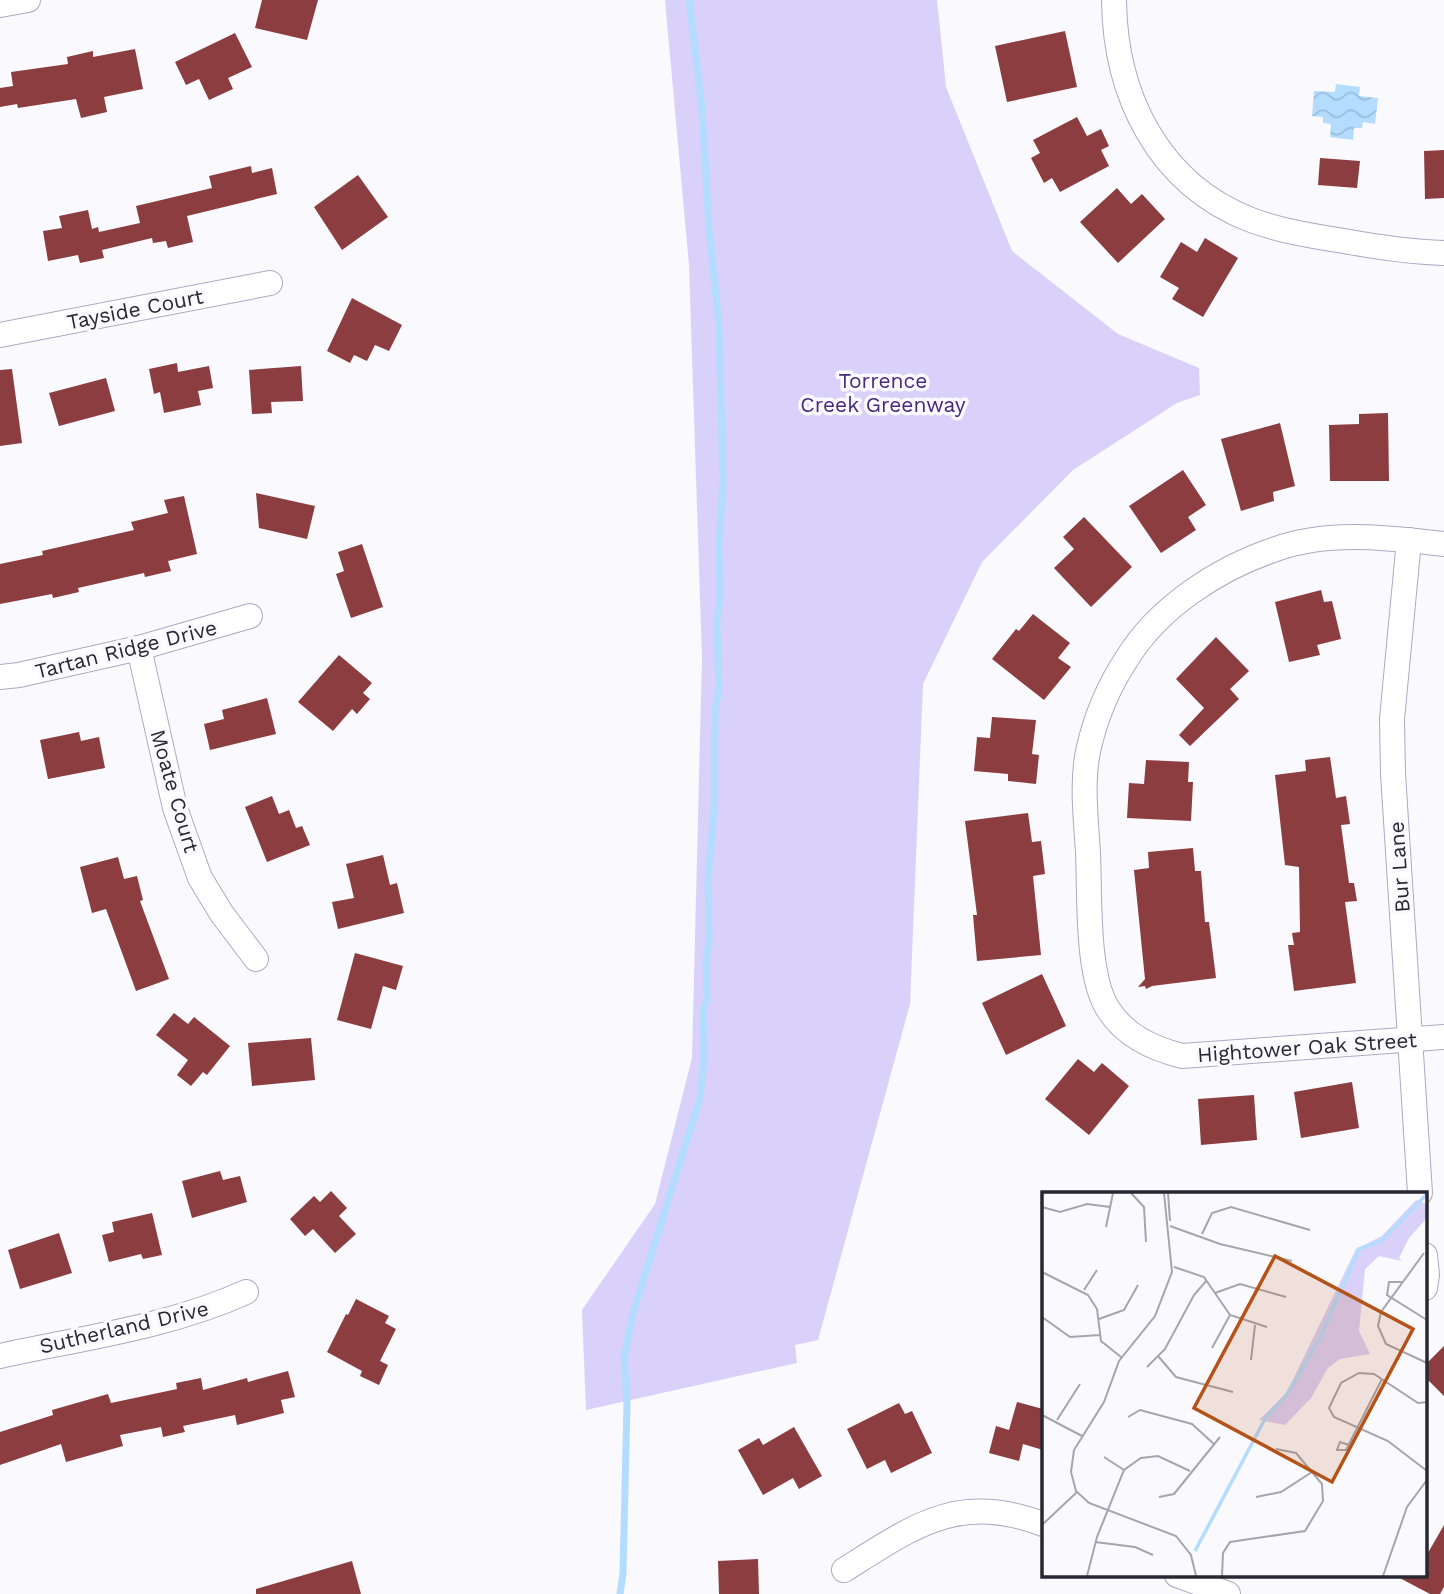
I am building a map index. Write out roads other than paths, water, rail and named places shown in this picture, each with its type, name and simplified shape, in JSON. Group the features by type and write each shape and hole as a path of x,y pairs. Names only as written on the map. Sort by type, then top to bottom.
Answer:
{"street":[{"path":"0,5 28,0"},
{"path":"1114,0 1114,29 1127,90 1161,155 1185,180 1217,203 1249,219 1291,233 1368,246 1444,253"},
{"name":"Tayside Court","path":"0,335 270,283"},
{"name":"Hightower Oak Street","path":"1444,544 1377,537 1322,538 1277,548 1232,568 1193,590 1158,621 1126,658 1102,706 1088,749 1085,794 1092,946 1097,982 1107,1009 1128,1033 1154,1049 1182,1056 1444,1037"},
{"name":"Bur Lane","path":"1409,540 1392,719 1393,774 1420,1192"},
{"name":"Tartan Ridge Drive","path":"0,677 139,648 250,616"},
{"name":"Moate Court","path":"139,648 175,808 200,878 222,914 256,959"},
{"name":"Sutherland Drive","path":"0,1356 181,1317 246,1292"},
{"path":"844,1570 900,1535 949,1514 974,1510 1003,1511 1042,1524"},
{"path":"1180,1576 1228,1594"}],"water":[{"path":"1336,84 1360,87 1359,96 1378,98 1375,124 1363,122 1362,128 1354,128 1353,140 1330,137 1331,124 1323,123 1323,117 1312,116 1314,91 1335,92"}],"waterway":[{"path":"620,1594 623,1573 627,1404 624,1357 633,1313 700,1098 704,1060 703,1011 707,999 708,881 714,809 715,711 719,689 717,621 723,481 719,325 709,228 702,108 689,0"}],"park label":[{"name":"Torrence Creek Greenway","path":"883,392"}]}
